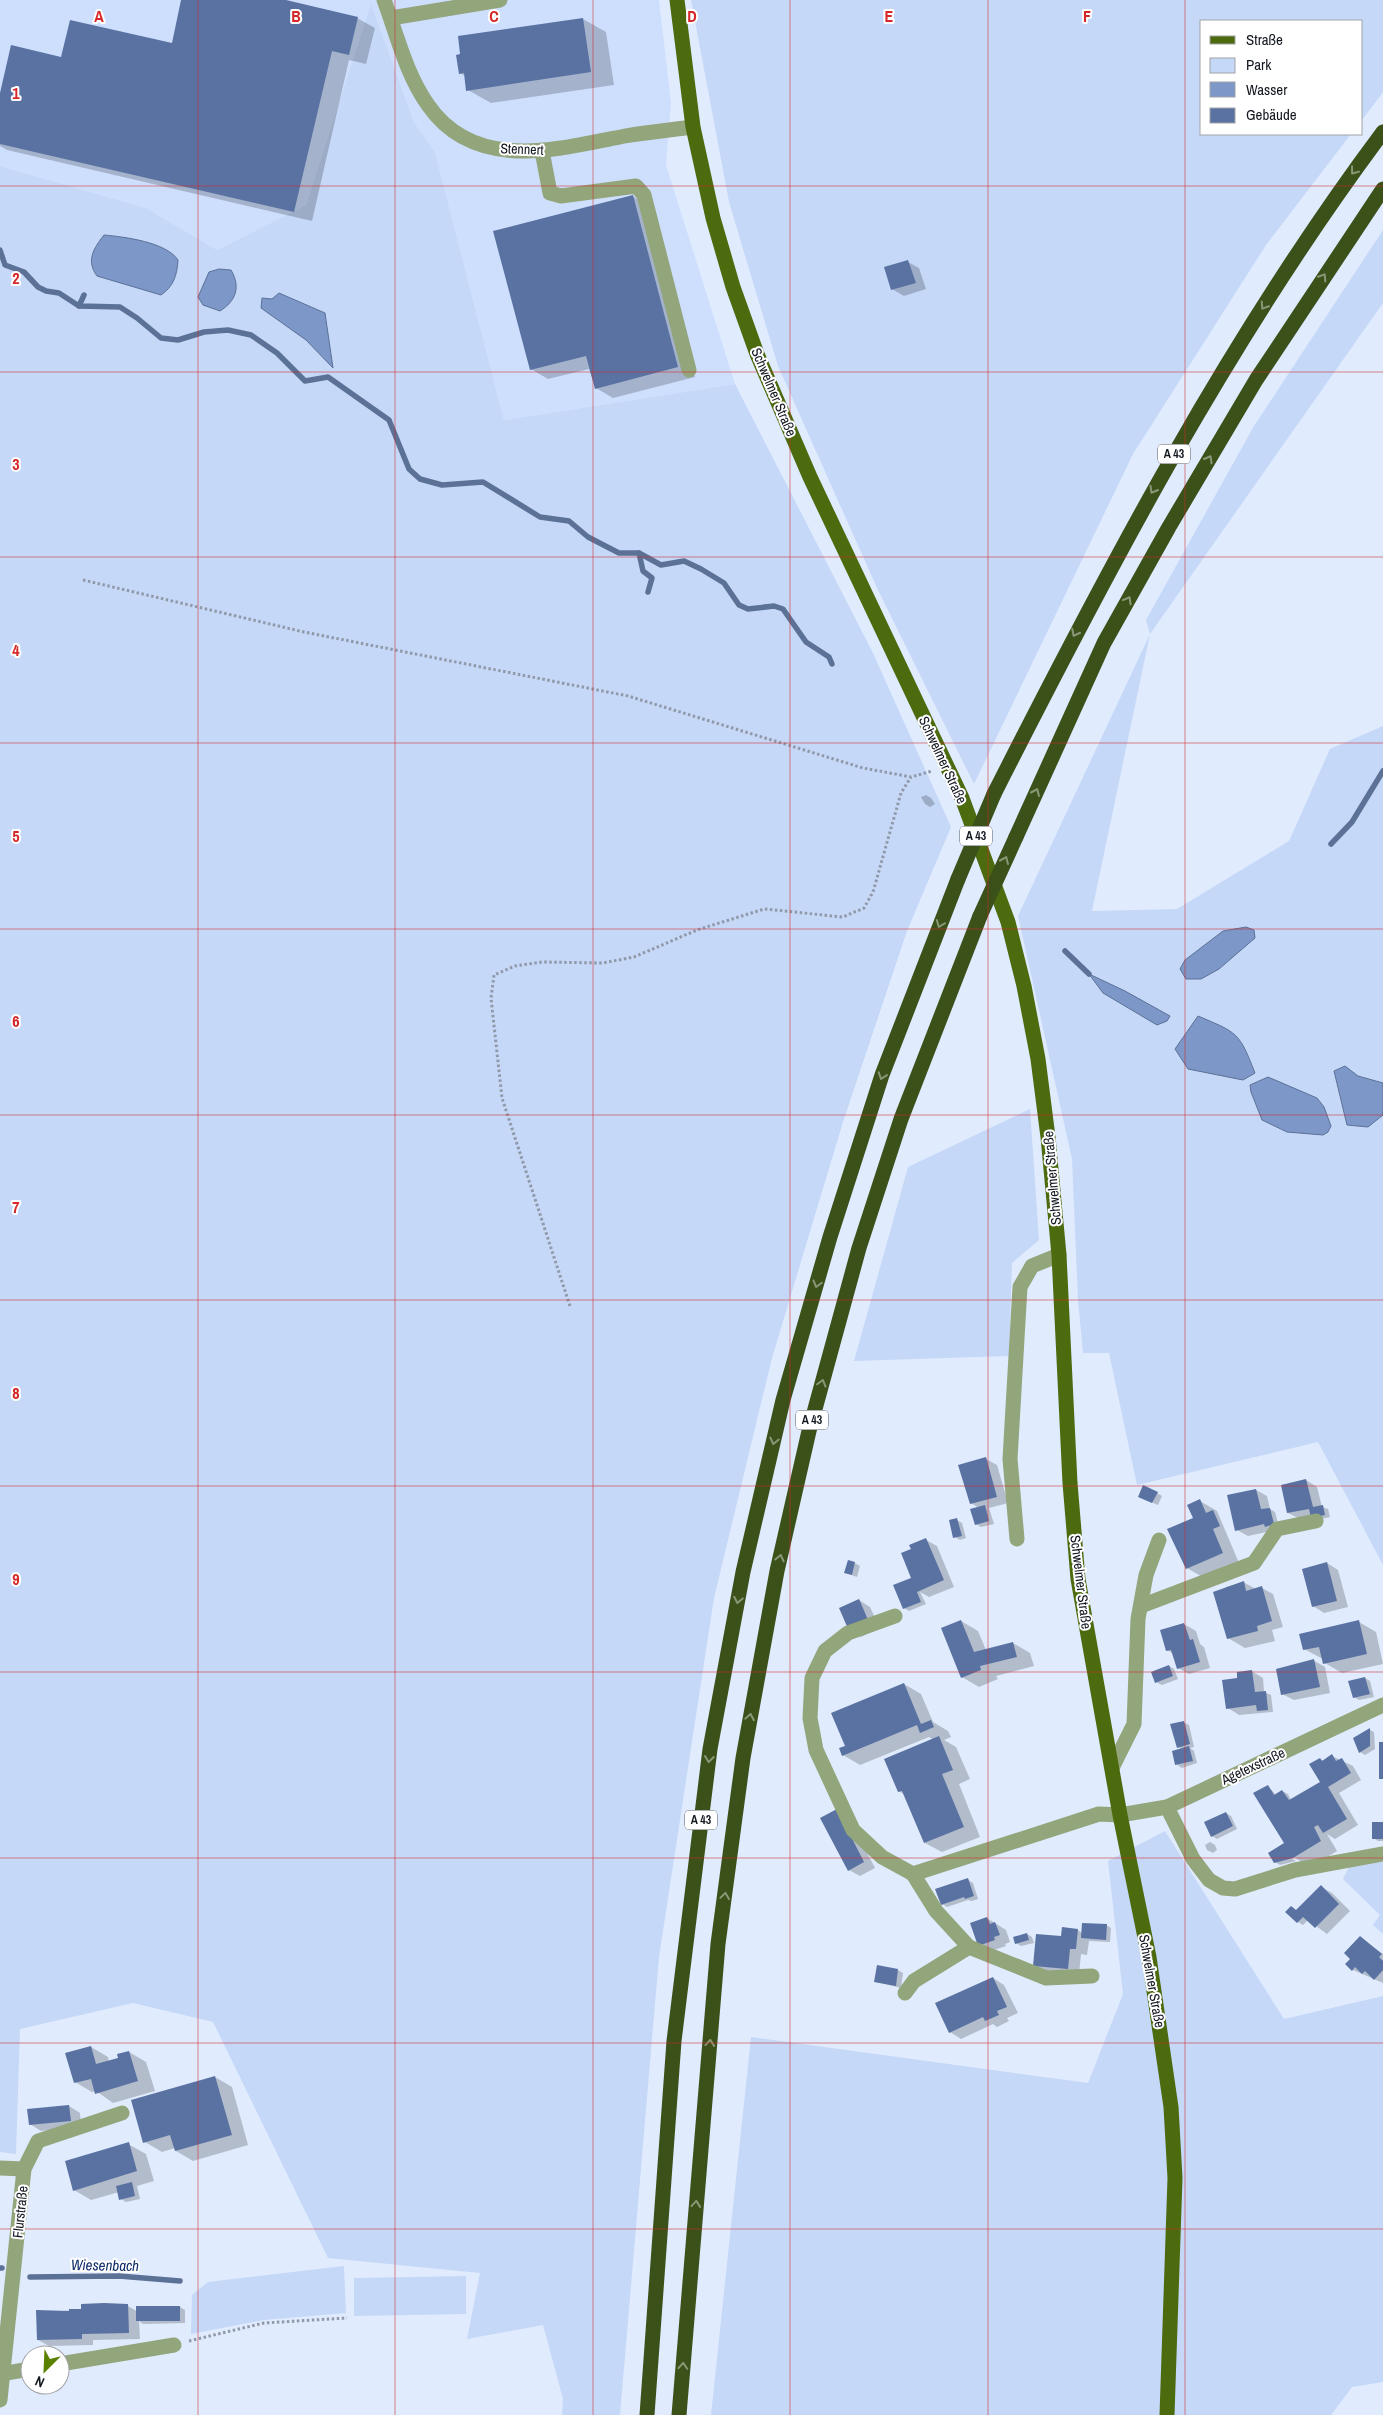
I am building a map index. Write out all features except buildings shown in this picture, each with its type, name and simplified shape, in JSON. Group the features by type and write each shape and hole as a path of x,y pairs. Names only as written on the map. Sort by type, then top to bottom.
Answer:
{"highway":[{"name":"A 43","path":"647,2415 674,2041 710,1749 743,1572 783,1400 830,1238 882,1075 958,879 994,794 1083,618 1136,519 1227,364 1341,188 1383,132"},
{"name":"A 43","path":"679,2415 718,1944 743,1758 777,1570 809,1431 859,1248 901,1119 980,916 1104,642 1256,380 1383,189"}],"main road":[{"name":"Schwelmer Straße","path":"677,0 693,127 712,218 733,287 757,354 814,485 962,798 1008,922 1024,986 1038,1059 1059,1255 1069,1474 1078,1579 1120,1814 1149,1957 1171,2107 1175,2178 1168,2415"}],"street":[{"name":"Stennert","path":"384,0 418,89 429,107 447,126 459,135 482,145 503,151 542,151 693,127"},
{"path":"391,18 500,0"},
{"path":"542,151 550,193 561,196 636,186 644,195 689,370"},
{"path":"1017,1539 1010,1459 1020,1287 1032,1266 1059,1255"},
{"path":"1140,1606 1254,1563 1277,1529 1316,1521"},
{"path":"1112,1768 1134,1724 1135,1667 1140,1606 1146,1575 1159,1540"},
{"path":"895,1616 848,1633 825,1651 812,1678 810,1718 816,1750 853,1830 882,1857 913,1874 936,1911 969,1947 1046,1978 1092,1976"},
{"name":"Agetexstraße","path":"913,1874 1099,1814 1120,1814 1167,1806 1383,1705"},
{"path":"1167,1806 1193,1859 1209,1880 1223,1888 1235,1889 1295,1870 1383,1854"},
{"path":"905,1993 914,1981 969,1947"},
{"name":"Flurstraße","path":"0,2400 24,2169 38,2141 122,2114"},
{"path":"0,2168 24,2169"},
{"path":"70,2362 174,2344"},
{"path":"2,2374 20,2371"}],"path":[{"path":"83,580 304,632 628,696 863,768 911,777 947,767"},
{"path":"570,1306 502,1098 491,998 494,975 515,966 542,962 603,963 634,957 697,930 764,909 843,917 864,908 873,892 901,792 911,777"},
{"path":"174,2344 264,2323 347,2318"}],"shaded area":[{"path":"0,0 659,0 671,103 666,165 735,384 504,420 435,152 414,122 371,5 306,205 217,250 146,208 0,166"}],"green space":[{"path":"691,0 1383,0 1383,92 1363,119 1363,20 1200,20 1200,135 1350,135 1266,245 1133,454 974,784 877,588 778,366 729,202"},
{"path":"371,4 414,122 435,152 504,420 735,384 873,653 951,827 907,931 843,1122 772,1358 714,1598 659,1957 620,2415 562,2415 563,2399 543,2325 467,2339 480,2273 328,2258 213,2022 133,2003 20,2029 16,2154 0,2152 0,166 146,208 217,250 306,205"},
{"path":"1383,230 1383,303 1150,634 1146,620 1254,426"},
{"path":"1150,634 1092,911 1177,909 1289,841 1330,749 1383,726 1383,1565 1318,1442 1137,1485 1109,1353 1083,1353 1078,1300 1072,1159 1018,916"},
{"path":"1030,1109 1039,1240 1012,1263 1009,1356 854,1361 908,1167"},
{"path":"1165,1831 1284,2019 1383,1996 1383,2382 1352,2387 1331,2415 711,2415 751,2037 1088,2083 1123,1994 1108,1861"},
{"path":"1383,1860 1383,1934 1373,1925 1380,1915 1343,1879 1349,1867"},
{"path":"344,2266 346,2313 264,2320 191,2334 192,2295 208,2282"},
{"path":"466,2276 466,2314 354,2316 354,2278"}],"water":[{"path":"104,235 123,237 155,245 172,254 178,260 178,265 176,275 169,288 161,295 97,276 91,260 94,250"},
{"path":"219,269 231,270 236,282 233,298 220,311 203,305 198,297 209,272"},
{"path":"279,293 325,313 333,368 306,340 261,308 262,298 272,299"},
{"path":"1246,927 1254,930 1255,938 1219,969 1201,979 1186,979 1180,969 1185,960 1223,931"},
{"path":"1089,974 1170,1016 1167,1021 1157,1025 1103,993"},
{"path":"1198,1016 1222,1026 1236,1036 1245,1049 1255,1073 1243,1080 1188,1069 1175,1049"},
{"path":"1345,1066 1358,1076 1383,1083 1383,1115 1368,1127 1347,1125 1334,1071"},
{"path":"1268,1077 1317,1098 1324,1107 1331,1126 1328,1132 1323,1135 1287,1132 1262,1120 1250,1085"}],"waterway":[{"path":"0,250 5,265 24,272 38,287 46,291 59,293 79,306 120,307 161,338 178,340 204,332 228,330 251,335 277,353 305,381 328,377 389,420 409,469 420,479 442,485 483,482 540,517 569,521 588,537 619,553 639,553 661,565 684,561 724,583 739,605 748,609 774,606 783,609 806,642 829,657 832,664"},
{"path":"79,306 84,295"},
{"path":"639,553 643,571 652,578 648,592"},
{"path":"1331,844 1352,822 1383,771"},
{"path":"1065,951 1089,974"},
{"name":"Wiesenbach","path":"30,2277 119,2276 180,2281"}]}
